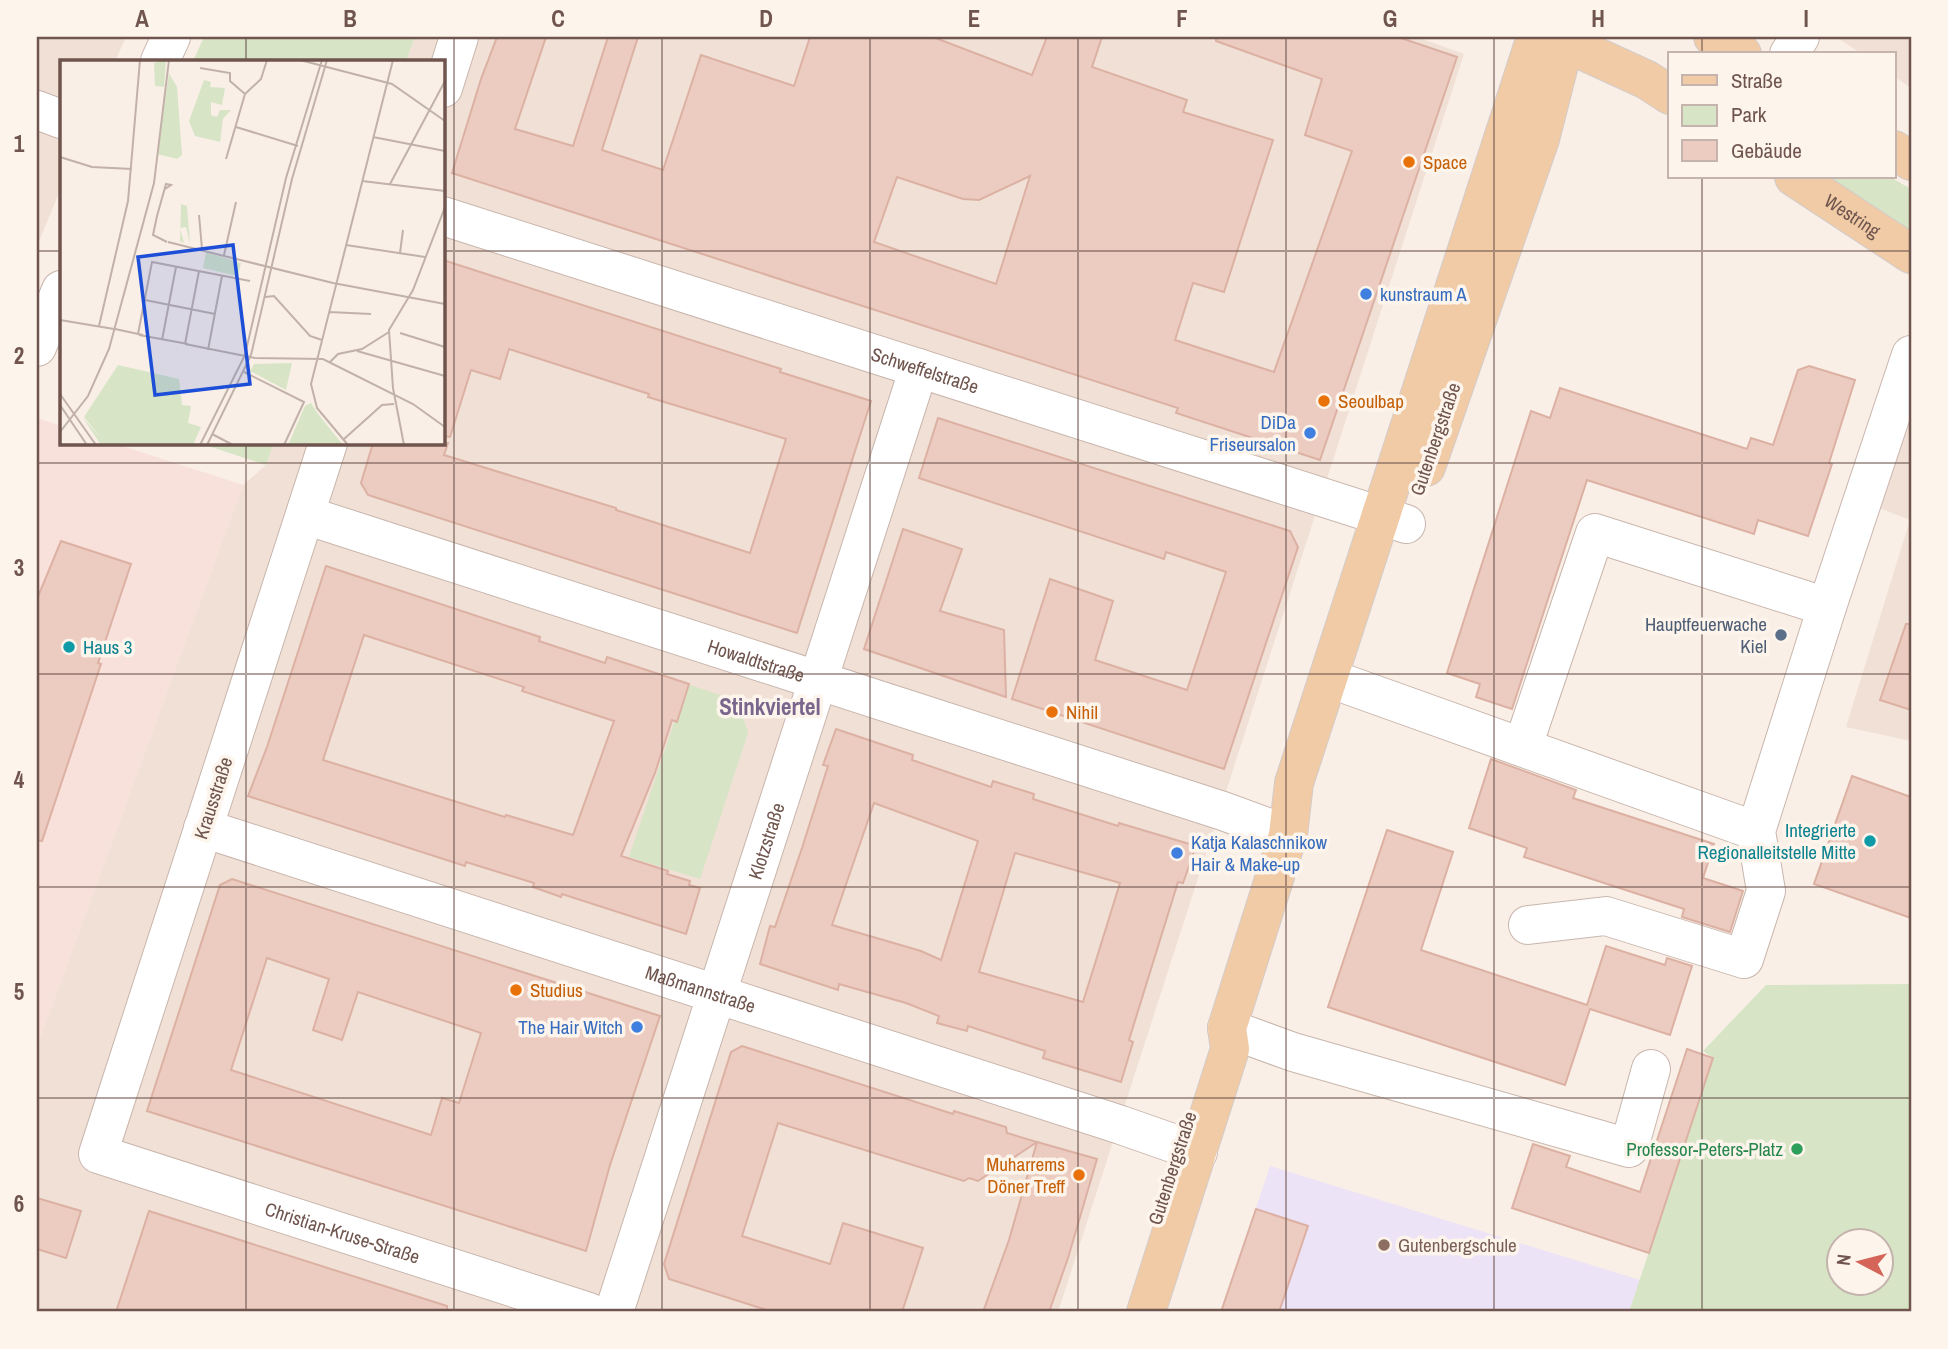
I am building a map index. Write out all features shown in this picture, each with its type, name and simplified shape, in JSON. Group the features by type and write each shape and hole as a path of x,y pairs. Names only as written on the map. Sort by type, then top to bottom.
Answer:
{"main road":[{"path":"1713,37 1739,52"},
{"path":"1555,38 1647,80 1668,94"},
{"name":"Gutenbergstraße","path":"1288,835 1294,783 1540,139 1555,38"},
{"path":"1896,151 1911,161"},
{"name":"Westring","path":"1796,178 1911,254"},
{"name":"Gutenbergstraße","path":"1126,1312 1188,1149 1230,1049 1227,1028 1288,835 1313,788 1348,685 1394,521"},
{"name":"Gutenbergstraße","path":"1146,1312 1188,1149"}],"street":[{"path":"160,60 171,37"},
{"path":"444,85 460,37"},
{"path":"1790,52 1800,37"},
{"path":"37,110 60,119"},
{"name":"Schweffelstraße","path":"444,216 1394,521"},
{"path":"37,348 60,292"},
{"path":"1528,925 1606,916 1744,959 1766,891 1756,831 1827,607 1897,447 1911,355"},
{"name":"Klotzstraße","path":"614,1312 919,368"},
{"name":"Krausstraße","path":"98,1154 328,444"},
{"name":"Howaldtstraße","path":"305,515 1223,811 1288,835"},
{"path":"1523,746 1595,533 1827,607"},
{"path":"1348,685 1756,831"},
{"name":"Maßmannstraße","path":"203,828 1188,1149"},
{"path":"1227,1028 1306,1056 1629,1148 1651,1069"},
{"name":"Christian-Kruse-Straße","path":"98,1154 589,1312"}],"shaded area":[{"path":"37,37 126,37 115,60 60,60 60,190 37,246"},
{"path":"415,37 1417,37 1464,54 1058,1312 37,1312 37,1047 243,485 266,465 274,444 444,444 444,60 406,60"},
{"path":"1836,37 1911,37 1911,88 1896,77 1896,52 1859,52"},
{"path":"1911,408 1911,741 1846,727 1910,520 1879,508"},
{"path":"37,418 60,426 60,444 116,444 243,485 37,1047"},
{"name":"Gutenbergschule","path":"1270,1166 1640,1280 1629,1312 1221,1312"}],"green space":[{"path":"204,37 415,37 406,60 193,60"},
{"path":"1831,178 1892,178 1911,189 1911,235 1832,182"},
{"path":"202,444 274,444 266,465"},
{"path":"687,684 718,695 734,705 740,712 748,733 700,879 629,857"},
{"name":"Professor-Peters-Platz","path":"1911,984 1911,1312 1629,1312 1713,1058 1703,1051 1766,985"}],"building":[{"path":"497,37 546,37 515,129 573,146 608,37 638,37 602,150 663,170 701,55 794,86 810,37 933,37 1032,75 1047,37 1102,37 1092,67 1187,100 1183,112 1273,140 1224,292 1193,283 1175,340 1274,372 1352,151 1305,135 1322,79 1216,41 1216,37 1398,37 1457,57 1320,460 1176,413 1178,408 452,173","holes":["1030,176 996,284 874,242 897,177 963,199 979,200"]},
{"path":"444,260 781,369 780,372 871,401 797,633 368,495 361,483 373,444 448,443 444,455 750,553 786,439 648,397 649,394 509,349 500,379 471,370 450,437 444,436"},
{"path":"1809,366 1855,380 1829,463 1832,464 1808,536 1758,520 1754,534 1587,480 1512,709 1476,697 1480,684 1447,673 1531,411 1550,418 1560,388 1747,449 1751,438 1773,445 1798,370"},
{"path":"938,418 1290,531 1298,547 1224,769 1012,699 1050,579 1113,601 1095,660 1187,690 1226,572 1166,552 1164,559 919,478"},
{"path":"903,529 962,549 940,611 1004,630 1006,697 864,649"},
{"name":"Haus 3","path":"61,541 131,564 42,841 37,840 37,599"},
{"path":"326,566 540,637 539,641 605,663 607,657 689,684 677,722 672,720 655,773 621,856 668,871 667,874 690,881 689,885 700,888 686,934 562,894 561,897 533,887 534,883 466,862 465,866 248,796 267,747","holes":["364,635 524,687 522,691 614,721 573,835 506,815 505,817 323,760"]},
{"path":"1906,624 1911,624 1911,710 1880,700"},
{"path":"836,729 913,755 912,760 991,787 993,781 1034,794 1033,799 1118,826 1119,823 1196,846 1183,883 1178,882 1129,1040 1133,1042 1121,1082 1043,1058 1045,1051 968,1026 967,1031 937,1023 939,1016 906,1003 839,984 838,990 760,964 770,926 775,927 828,766 823,765","holes":["874,803 978,841 941,960 921,951 832,925","1015,853 1120,883 1083,1002 979,972"]},
{"path":"1491,759 1576,790 1573,798 1714,844 1703,878 1743,891 1730,932 1682,917 1684,909 1524,857 1527,848 1469,828"},
{"name":"Integrierte Regionalleitstelle Mitte","path":"1852,776 1911,797 1911,918 1814,884"},
{"path":"1387,830 1453,852 1421,950 1587,1005 1606,946 1665,965 1667,958 1692,966 1670,1035 1590,1009 1565,1085 1328,1007"},
{"path":"232,879 660,1016 610,1165 586,1251 147,1111 220,885","holes":["267,958 329,979 313,1030 342,1040 358,992 481,1033 459,1103 442,1098 431,1135 231,1070"]},
{"path":"742,1046 953,1114 954,1111 1006,1127 1007,1133 1037,1142 978,1181 969,1178 964,1181 778,1123 742,1236 830,1264 843,1223 923,1248 902,1312 773,1312 669,1279 664,1264 731,1052"},
{"path":"1687,1049 1713,1058 1649,1253 1512,1208 1533,1144 1570,1156 1566,1167 1640,1192"},
{"path":"1037,1142 1097,1159 1068,1258 1049,1312 983,1312 1009,1240"},
{"path":"37,1198 81,1211 66,1258 37,1249"},
{"path":"1256,1209 1308,1226 1279,1312 1221,1312"},
{"path":"149,1211 447,1306 447,1312 116,1312"}],"place":[{"name":"Space","path":"1409,162"},
{"name":"kunstraum A","path":"1366,294"},
{"name":"Seoulbap","path":"1324,401"},
{"name":"DiDa Friseursalon","path":"1310,433"},
{"name":"Hauptfeuerwache Kiel","path":"1781,635"},
{"name":"Haus 3","path":"69,647"},
{"name":"Nihil","path":"1052,712"},
{"name":"Integrierte Regionalleitstelle Mitte","path":"1870,841"},
{"name":"Katja Kalaschnikow Hair & Make-up","path":"1177,853"},
{"name":"Studius","path":"516,990"},
{"name":"The Hair Witch","path":"637,1027"},
{"name":"Professor-Peters-Platz","path":"1797,1149"},
{"name":"Muharrems Döner Treff","path":"1079,1175"},
{"name":"Gutenbergschule","path":"1384,1245"}],"district":[{"name":"Stinkviertel","path":"770,706"}]}
